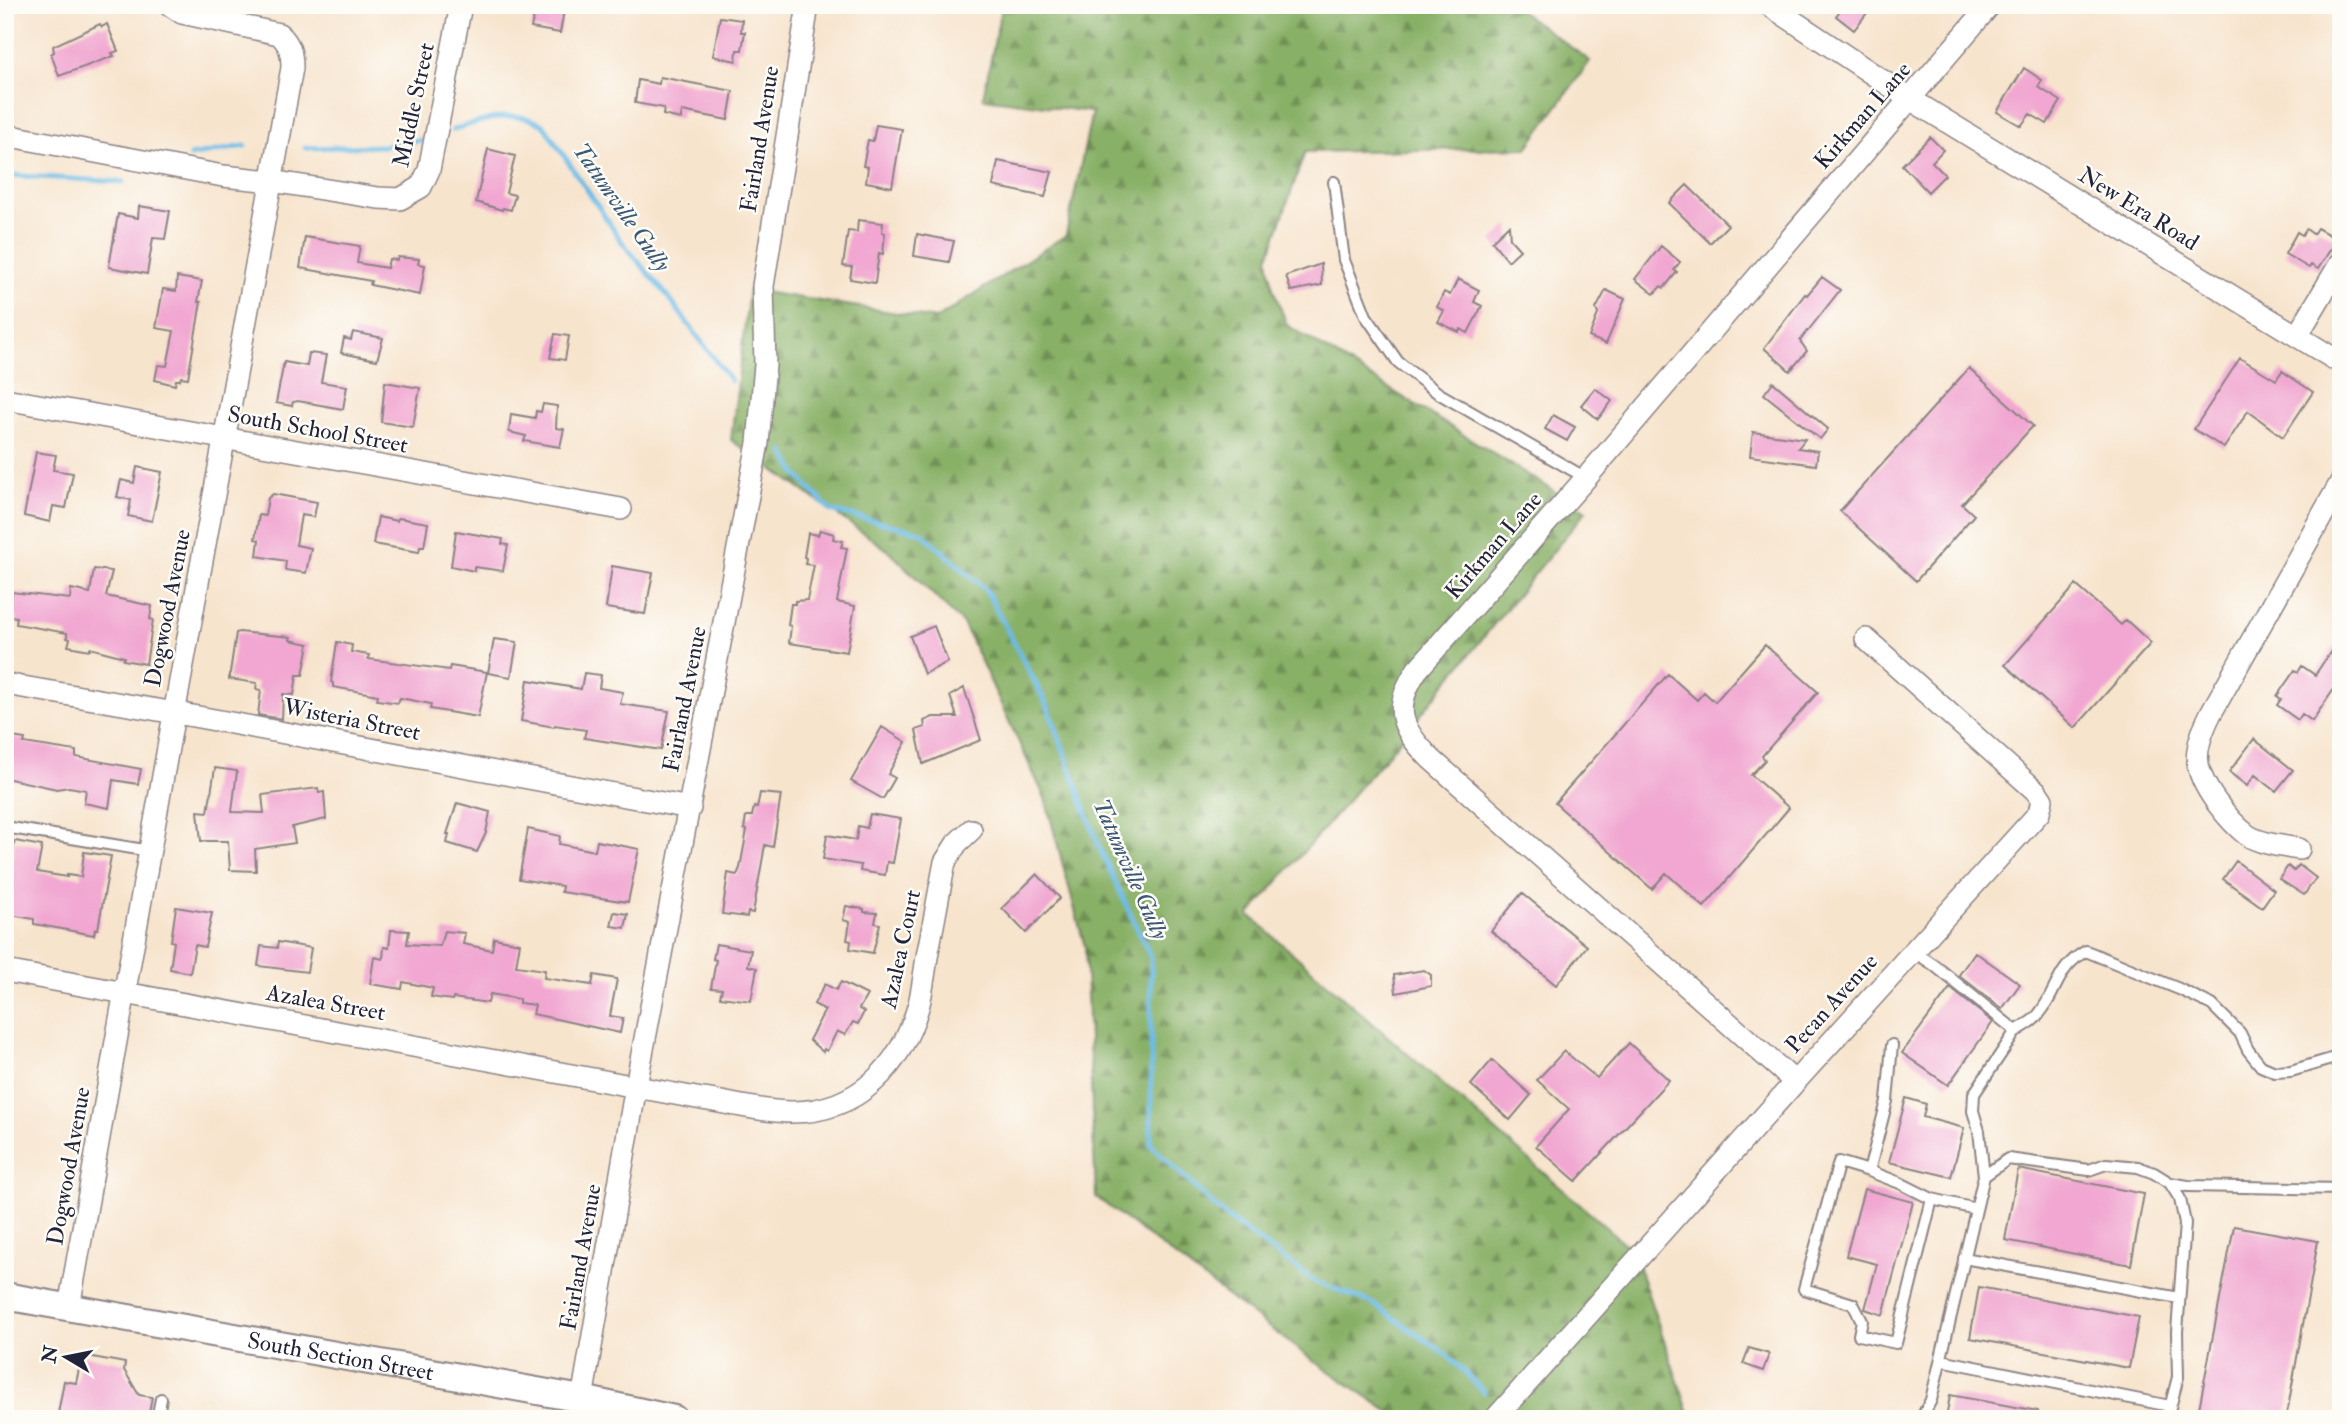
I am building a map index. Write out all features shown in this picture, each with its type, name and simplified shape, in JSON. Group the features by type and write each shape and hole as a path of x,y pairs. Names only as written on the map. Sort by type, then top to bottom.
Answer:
{"street":[{"name":"Middle Street","path":"5,135 223,176 400,199 421,187 429,170 461,5"},
{"name":"Fairland Avenue","path":"582,1399 636,1086 758,443 765,365 763,286 808,5"},
{"name":"New Era Road","path":"1769,5 1910,99 2341,363"},
{"name":"Kirkman Lane","path":"1795,1082 1417,745 1404,725 1404,693 1417,670 1586,478 1990,5"},
{"name":"Dogwood Avenue","path":"69,1307 292,68 292,52 286,40 278,34 183,13 168,7"},
{"path":"2297,336 2341,262"},
{"name":"South School Street","path":"5,399 621,509"},
{"path":"2299,849 2269,844 2248,836 2227,817 2198,772 2196,750 2211,713 2341,482"},
{"name":"Pecan Avenue","path":"1495,1419 2039,813 2042,800 2036,791 1866,639"},
{"name":"Wisteria Street","path":"5,684 690,808"},
{"name":"Azalea Court","path":"636,1086 790,1112 834,1106 871,1084 898,1056 908,1034 919,1004 945,862 957,842 971,830"},
{"name":"Azalea Street","path":"5,971 636,1086"},
{"name":"South Section Street","path":"5,1296 582,1399 674,1419"}],"lane":[{"path":"1334,182 1344,260 1367,316 1398,362 1438,393 1586,478"},
{"path":"5,827 150,851"},
{"path":"1913,951 2016,1031"},
{"path":"1921,1419 1931,1401 1984,1176 1979,1131 1973,1111 1974,1094 2016,1031 2037,1016 2071,960 2086,951 2212,1005 2240,1033 2248,1050 2261,1066 2275,1072 2291,1071 2341,1056"},
{"path":"1868,1171 1887,1101 1892,1045"},
{"path":"1984,1176 2008,1159 2089,1170 2106,1164 2138,1167 2170,1182 2188,1186 2341,1189"},
{"path":"1932,1199 1896,1343 1859,1335 1862,1321 1853,1304 1804,1289 1839,1162 1900,1183 1932,1199 1976,1209"},
{"path":"2167,1419 2178,1377 2177,1332 2185,1223 2180,1199 2170,1182"},
{"path":"1964,1258 2179,1298"},
{"path":"1941,1360 2171,1406"},
{"path":"157,1419 161,1399"}],"green space":[{"path":"1002,5 1512,5 1590,61 1527,148 1305,152 1268,259 1273,288 1287,325 1586,511 1395,746 1249,915 1633,1251 1691,1419 1400,1419 1311,1359 1096,1197 1085,947 1045,798 964,625 889,551 731,440 749,290 936,319 1066,235 1092,112 983,98"}],"building":[{"path":"536,5 565,5 560,33 531,28"},
{"path":"1844,5 1873,5 1854,30 1836,16"},
{"path":"720,17 742,20 741,32 745,32 742,50 737,50 736,61 713,56"},
{"path":"100,24 102,27 107,24 118,51 112,53 114,56 59,76 51,54 54,52 53,46"},
{"path":"2024,68 2042,80 2038,87 2061,101 2047,124 2030,114 2021,126 1997,112"},
{"path":"660,77 733,91 728,120 682,111 681,119 663,115 664,108 635,103 638,80 659,84"},
{"path":"876,125 902,129 892,187 866,182 868,167 863,166 868,140 873,141"},
{"path":"1930,137 1943,150 1932,162 1945,175 1928,192 1902,165"},
{"path":"488,149 515,156 506,193 515,195 511,210 476,202"},
{"path":"998,161 1052,172 1045,197 993,186"},
{"path":"1687,185 1728,225 1710,243 1669,203"},
{"path":"139,206 170,211 165,239 153,238 147,274 109,267 118,214 138,218"},
{"path":"858,220 883,223 883,254 879,253 875,283 850,279 852,267 843,266 848,231 857,232"},
{"path":"1509,225 1510,239 1520,250 1508,261 1492,241"},
{"path":"2317,228 2337,239 2318,269 2311,265 2309,268 2285,254 2297,232 2302,235 2306,229 2313,234"},
{"path":"917,234 954,241 949,262 914,256"},
{"path":"305,237 360,246 357,263 387,268 389,259 419,259 418,264 425,265 420,295 370,285 371,281 300,268"},
{"path":"1661,246 1680,262 1674,270 1677,272 1664,288 1661,286 1654,294 1635,279"},
{"path":"1321,264 1322,285 1291,291 1286,276"},
{"path":"177,277 202,281 188,378 181,377 176,380 175,385 155,380 158,365 167,366 174,331 156,328 163,289 176,291"},
{"path":"1822,277 1840,290 1800,341 1807,351 1790,371 1764,348 1805,294 1807,295"},
{"path":"1458,279 1479,290 1474,302 1482,306 1468,333 1461,329 1459,332 1438,322 1444,311 1437,307 1444,292 1450,295"},
{"path":"1606,290 1625,299 1606,344 1589,337 1598,314 1596,309"},
{"path":"353,332 383,338 377,360 341,353 344,338 351,340"},
{"path":"555,334 569,336 565,360 550,358"},
{"path":"309,353 326,355 321,382 347,386 343,409 298,401 293,402 292,406 276,403 284,362 307,366"},
{"path":"2240,358 2276,380 2282,371 2313,392 2283,437 2248,411 2224,448 2194,429"},
{"path":"1969,368 2033,426 1962,504 1974,515 1916,581 1840,511"},
{"path":"385,382 420,388 413,427 381,422"},
{"path":"1773,382 1828,429 1820,439 1764,394"},
{"path":"1595,388 1612,401 1598,419 1581,405"},
{"path":"543,404 557,406 556,428 564,429 560,447 524,441 526,436 509,432 511,414 535,418 536,411 541,412"},
{"path":"1553,415 1575,427 1567,441 1545,429"},
{"path":"1753,432 1805,439 1798,448 1818,451 1816,465 1750,456"},
{"path":"36,452 56,455 53,470 73,473 66,508 53,506 50,522 24,516"},
{"path":"137,467 162,472 152,521 128,516 131,500 117,497 121,480 134,483"},
{"path":"273,494 317,502 314,517 301,515 296,545 311,548 306,573 285,570 286,561 257,556 259,540 255,539 259,515 265,516 268,498"},
{"path":"378,517 428,523 424,547 420,547 419,552 373,544"},
{"path":"820,530 834,534 833,539 843,541 841,547 847,548 837,602 855,606 847,652 789,643 791,604 807,600 814,565 805,564 808,533 818,535"},
{"path":"456,531 503,539 502,544 508,545 503,571 474,567 474,571 451,566"},
{"path":"612,566 653,573 645,614 606,608"},
{"path":"94,569 112,571 106,596 152,606 150,619 153,620 146,664 123,660 124,657 90,648 68,646 70,639 67,638 67,633 16,624 17,617 8,616 12,592 70,599 71,589 90,593"},
{"path":"2076,585 2121,625 2126,620 2151,643 2075,728 2005,665"},
{"path":"934,626 948,662 924,674 910,636"},
{"path":"236,633 291,637 290,640 309,644 303,675 297,675 294,695 283,694 282,719 258,715 261,690 256,689 257,683 229,679"},
{"path":"2341,636 2341,679 2312,721 2302,714 2298,720 2277,705 2281,699 2277,696 2295,670 2298,672 2302,666 2315,675"},
{"path":"494,639 517,642 511,677 488,673"},
{"path":"337,642 352,645 351,652 369,655 368,659 449,670 450,666 487,672 478,717 430,709 431,704 400,698 398,703 377,700 378,695 333,687 331,682"},
{"path":"1765,645 1818,692 1762,756 1765,760 1751,775 1789,808 1704,907 1666,873 1652,889 1555,803 1668,674 1697,700 1704,692 1715,702"},
{"path":"584,673 601,675 599,688 623,692 620,704 669,711 661,750 584,738 586,730 521,721 528,680 581,689"},
{"path":"964,688 981,740 923,764 916,730 925,727 924,721 933,717 957,717 950,696"},
{"path":"882,727 906,742 888,774 895,778 883,799 851,781"},
{"path":"5,736 25,739 24,743 76,751 76,757 141,769 138,784 113,780 109,808 84,803 86,790 69,787 57,789 5,778"},
{"path":"2254,739 2293,770 2276,791 2255,775 2247,786 2229,772"},
{"path":"215,768 237,771 232,812 264,813 262,795 318,788 319,793 324,792 326,819 292,827 295,843 255,849 256,871 230,870 228,841 201,841 198,811 208,812"},
{"path":"760,793 781,795 773,847 765,845 753,913 748,912 747,917 722,914 728,873 737,875 740,868 747,830 744,829 746,816 752,816 754,807 757,808"},
{"path":"457,803 490,812 486,833 477,852 447,843 447,834"},
{"path":"870,814 901,819 893,863 887,862 885,875 860,871 861,865 823,859 827,835 856,840 858,826 867,828"},
{"path":"528,829 560,836 559,844 595,851 597,841 639,849 628,902 561,892 562,886 519,879"},
{"path":"15,841 42,846 37,872 67,877 81,877 84,852 111,856 98,929 95,929 94,935 34,924 34,919 5,914 5,897"},
{"path":"2236,861 2274,890 2262,907 2223,879"},
{"path":"2299,865 2316,878 2304,895 2279,879 2288,866 2294,871"},
{"path":"1037,874 1060,898 1026,933 1002,908"},
{"path":"1522,893 1587,946 1556,985 1491,931"},
{"path":"846,906 877,913 875,923 880,924 873,953 850,949 851,941 847,940 850,922 843,920"},
{"path":"176,907 212,913 205,947 195,945 190,973 170,969"},
{"path":"614,912 628,914 625,928 611,926"},
{"path":"391,930 409,931 407,944 440,946 444,931 465,933 463,944 492,950 494,938 520,943 516,966 545,970 544,978 592,985 594,975 617,979 610,1016 623,1018 620,1033 533,1014 535,1005 519,1003 519,999 490,994 488,1003 452,1000 431,997 433,988 403,982 402,989 370,984 374,957 383,959 384,947 389,948"},
{"path":"278,942 311,948 307,972 258,966 261,946 277,948"},
{"path":"716,944 751,950 748,966 757,968 751,1001 720,997 722,989 711,988"},
{"path":"1975,952 2020,984 2002,1009 1959,975"},
{"path":"1424,970 1431,975 1431,986 1396,993 1394,975"},
{"path":"841,982 867,995 859,1009 864,1012 858,1024 853,1022 845,1035 837,1031 827,1051 824,1049 823,1052 809,1040 825,1010 814,1004 825,984 836,990"},
{"path":"1950,988 1993,1022 1948,1085 1902,1053"},
{"path":"1629,1043 1669,1080 1576,1181 1536,1146 1569,1109 1537,1080 1564,1051 1597,1078"},
{"path":"1492,1060 1531,1095 1510,1120 1471,1085"},
{"path":"1906,1098 1926,1104 1923,1117 1964,1128 1951,1177 1889,1162"},
{"path":"2018,1169 2144,1194 2131,1265 2005,1240"},
{"path":"1864,1189 1913,1202 1883,1315 1865,1309 1877,1264 1846,1256"},
{"path":"2234,1226 2318,1241 2286,1419 2197,1419"},
{"path":"1979,1287 2139,1317 2129,1368 1970,1338"},
{"path":"1749,1348 1769,1354 1763,1371 1743,1364"},
{"path":"82,1355 125,1363 124,1370 139,1395 152,1397 148,1419 57,1419 64,1381 76,1383"},
{"path":"1950,1395 2038,1411 2037,1419 1946,1419"}],"waterway":[{"name":"Tatumville Gully","path":"453,130 487,120 511,117 523,117 544,126 622,242 665,293 731,381"},
{"name":"Tatumville Gully","path":"305,148 384,146 405,139 421,140"},
{"name":"Tatumville Gully","path":"190,156 245,146"},
{"name":"Tatumville Gully","path":"5,175 123,182"},
{"name":"Tatumville Gully","path":"784,452 798,476 831,511 921,532 986,590 1048,707 1099,847 1151,958 1151,1145 1225,1216 1316,1282 1370,1302 1447,1355 1484,1392"}]}
